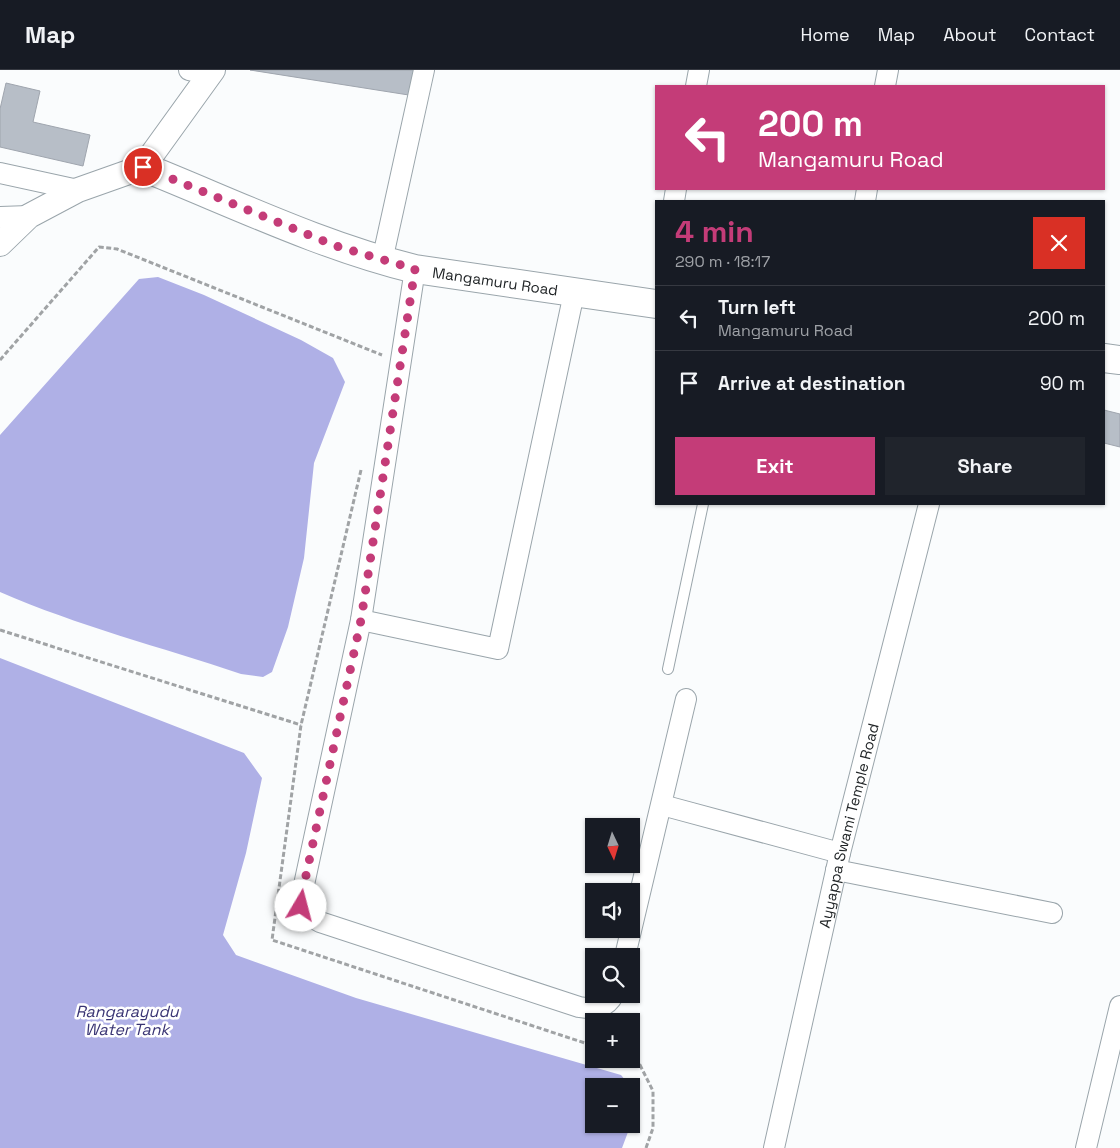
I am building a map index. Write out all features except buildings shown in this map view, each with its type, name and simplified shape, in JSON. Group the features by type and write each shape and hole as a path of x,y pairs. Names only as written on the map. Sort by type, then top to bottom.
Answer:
{"main road":[{"name":"Mangamuru Road","path":"143,167 336,246 382,261 415,269 574,293 655,301"},
{"path":"1105,358 1120,360"}],"street":[{"path":"382,261 424,70"},
{"path":"696,85 699,70"},
{"path":"885,85 888,70"},
{"path":"0,244 29,216 78,190 143,167 204,72"},
{"path":"0,173 78,190"},
{"path":"0,217 29,216"},
{"path":"415,269 361,620 301,906 311,917 320,922 579,1007 593,1009 603,1007 606,1003"},
{"path":"361,620 498,649 574,293"},
{"name":"Ayyappa Swami Temple Road","path":"774,1148 838,861 929,505"},
{"path":"627,948 686,699"},
{"path":"662,805 838,861 1052,912"},
{"path":"1086,1148 1120,1006"}],"lane":[{"path":"668,669 703,505"}],"path":[{"path":"0,360 99,247 117,249 388,358"},
{"path":"0,630 302,725 363,464"},
{"path":"640,1065 652,1091 653,1128 646,1148"}],"water":[{"path":"158,277 204,295 301,340 333,358 345,382 314,463 304,558 288,627 272,672 263,677 241,674 120,636 0,592 0,435 139,279"},
{"name":"Rangarayudu Water Tank","path":"0,658 244,753 262,778 246,853 223,935 236,955 356,998 585,1065 585,1068 597,1068 621,1075 623,1078 585,1078 585,1133 628,1133 622,1148 0,1148"}],"route":[{"path":"143,167 336,246 382,261 415,269 361,620 301,906"}]}
